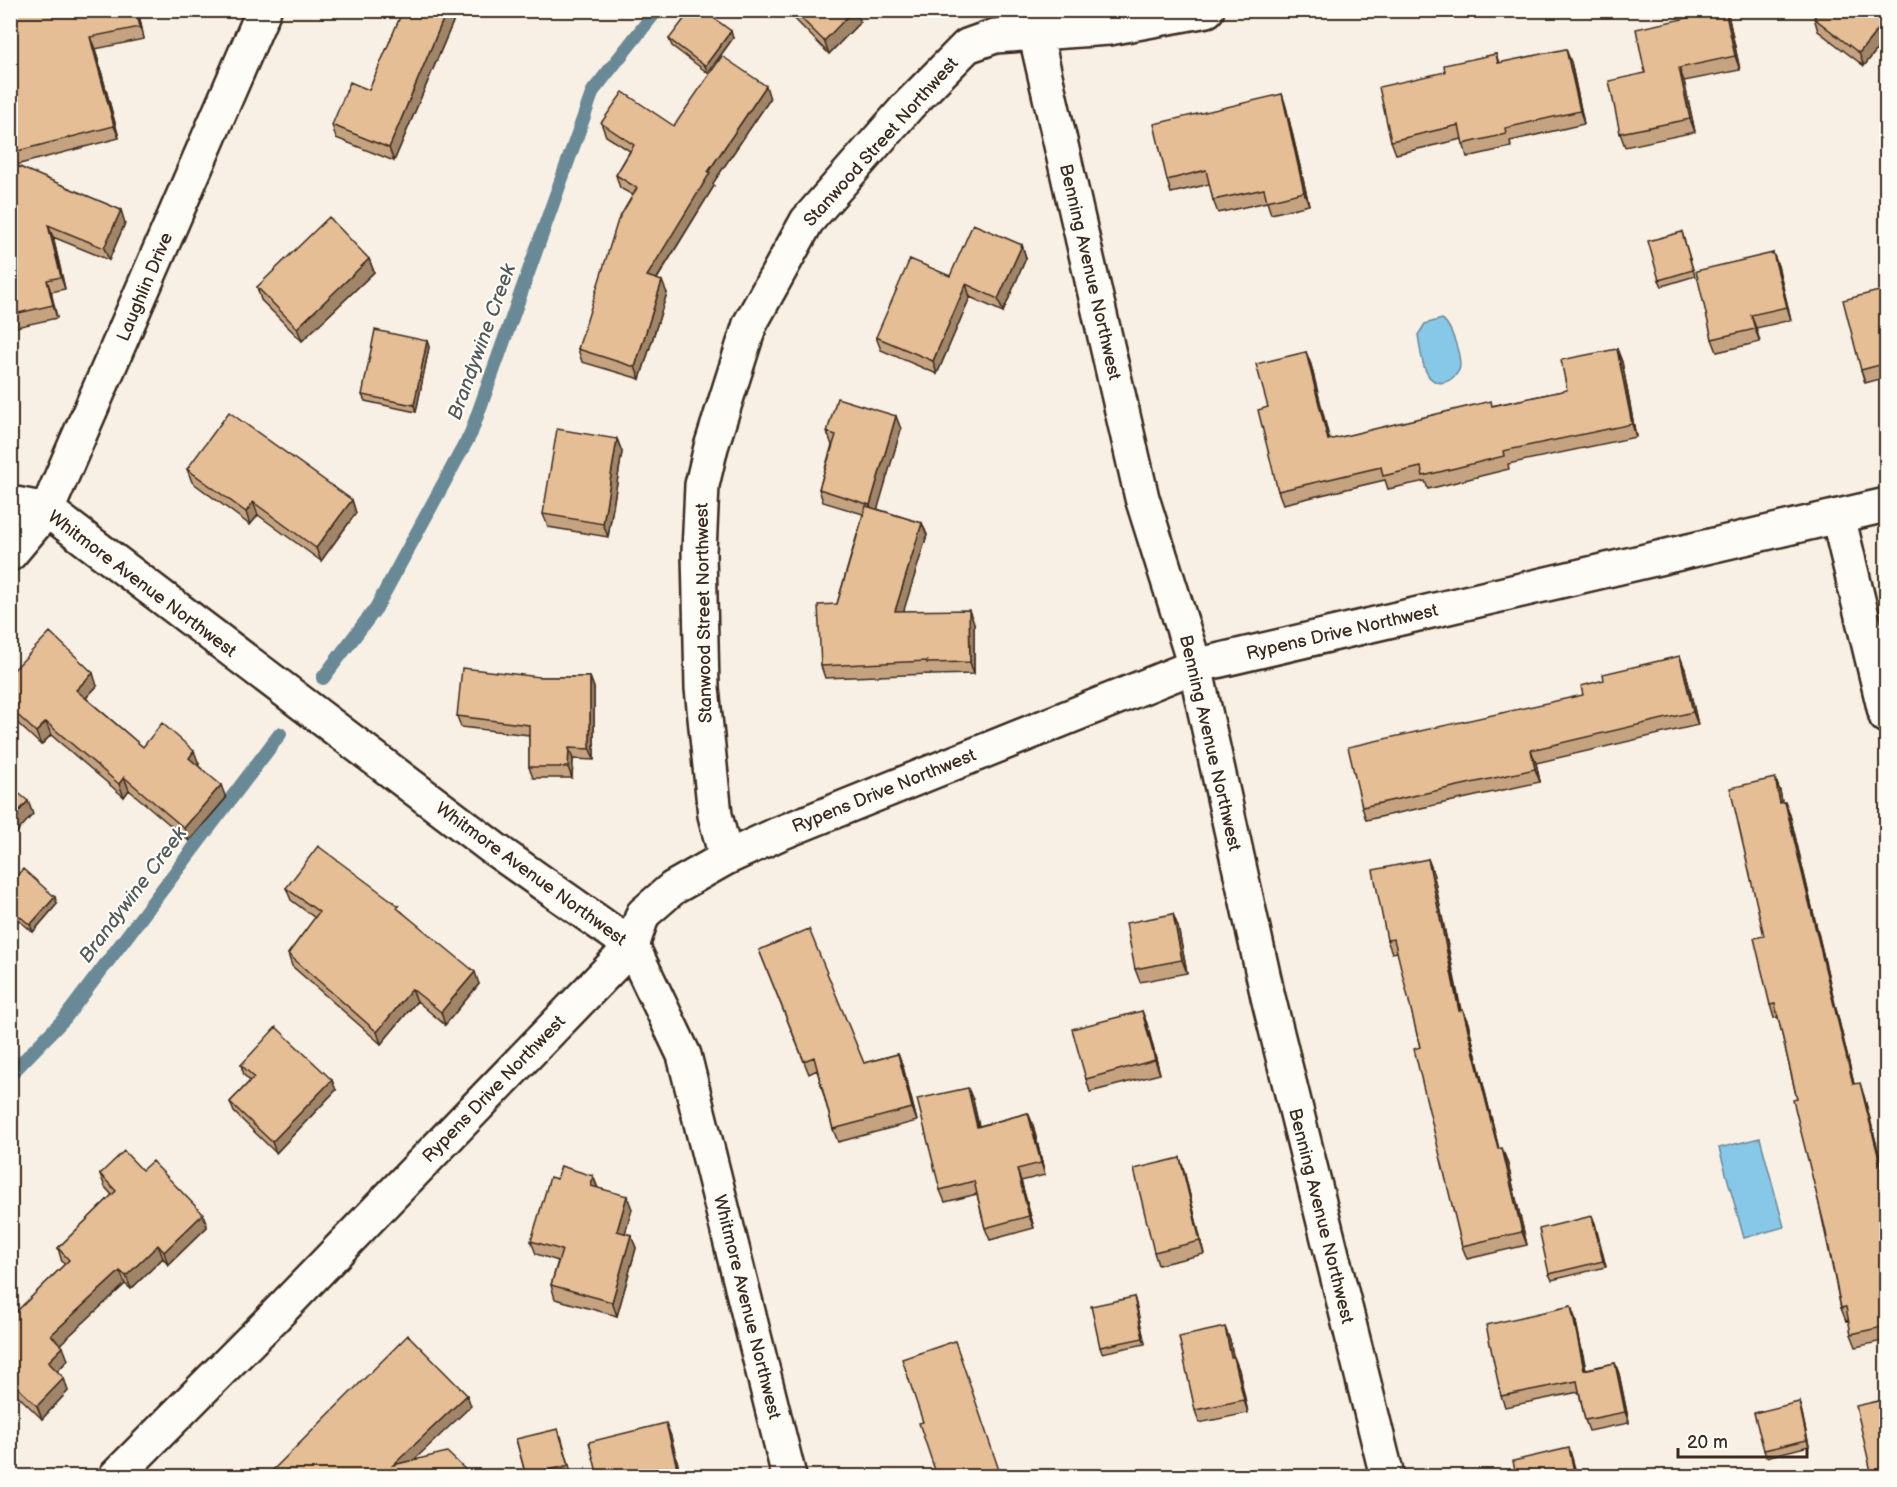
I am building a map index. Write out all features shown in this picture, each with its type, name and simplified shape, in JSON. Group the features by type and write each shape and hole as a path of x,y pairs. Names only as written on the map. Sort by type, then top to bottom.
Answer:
{"street":[{"name":"Laughlin Drive","path":"10,555 47,510 264,10"},
{"name":"Stanwood Street Northwest","path":"726,858 716,815 702,688 700,516 702,485 711,447 750,324 807,221 908,106 967,46 1032,21 1109,28 1207,10"},
{"name":"Benning Avenue Northwest","path":"1032,21 1142,498 1195,666 1268,997 1387,1476"},
{"name":"Whitmore Avenue Northwest","path":"10,503 47,510 493,848 632,946 684,1055 789,1476"},
{"name":"Rypens Drive Northwest","path":"116,1476 632,946 643,914 673,888 726,858 778,834 1195,666 1887,505"},
{"path":"1838,516 1887,716"}],"water":[{"path":"1442,319 1452,335 1460,365 1458,372 1451,379 1437,382 1427,374 1418,335 1425,324"},
{"path":"1760,1138 1784,1227 1744,1238 1719,1148"}],"building":[{"path":"10,10 136,10 140,27 90,37 114,126 10,153"},
{"path":"403,10 447,10 389,148 332,125 350,82 369,90"},
{"path":"691,10 703,10 731,31 705,66 669,39"},
{"path":"793,10 854,10 824,41"},
{"path":"1690,10 1725,10 1735,56 1679,68 1690,119 1620,133 1609,81 1645,73 1636,29 1692,17"},
{"path":"1819,10 1887,10 1887,18 1859,53 1814,18"},
{"path":"1566,49 1580,111 1505,128 1506,134 1463,144 1459,125 1391,141 1379,87 1445,72 1444,65 1496,54 1498,63"},
{"path":"722,56 766,86 708,172 710,173 647,276 662,281 635,367 578,349 618,220 637,188 616,175 634,145 601,123 623,92 674,126"},
{"path":"1282,94 1304,192 1267,201 1264,189 1213,200 1206,170 1167,180 1154,124"},
{"path":"10,163 121,210 104,248 48,225 61,277 47,280 53,305 10,315"},
{"path":"329,217 369,259 297,328 257,287"},
{"path":"973,224 1022,245 998,299 966,284 933,361 876,337 910,259 950,276"},
{"path":"1682,232 1693,270 1659,280 1648,241"},
{"path":"1773,253 1787,307 1751,315 1755,329 1712,339 1696,271"},
{"path":"1887,289 1887,363 1861,370 1843,300"},
{"path":"375,330 427,341 414,405 362,395"},
{"path":"1617,349 1632,424 1503,451 1504,456 1423,476 1421,467 1383,476 1381,467 1278,491 1258,410 1268,407 1256,364 1306,352 1328,440 1491,401 1492,406 1567,390 1561,360"},
{"path":"837,398 896,416 870,505 819,489 836,435 827,432"},
{"path":"229,412 352,500 316,548 253,502 246,512 187,469"},
{"path":"557,429 617,439 603,524 543,514"},
{"path":"866,506 922,523 895,611 969,610 970,662 927,663 927,661 821,666 818,605 837,604"},
{"path":"50,632 93,673 76,690 143,747 162,723 194,751 189,758 221,785 184,828 124,777 119,784 46,722 36,732 10,708 10,674"},
{"path":"1680,656 1693,712 1531,750 1535,769 1362,807 1348,747 1583,695 1581,686 1604,680 1603,674"},
{"path":"462,668 540,677 590,677 590,749 569,748 568,767 529,767 529,725 457,716"},
{"path":"1775,778 1780,803 1785,802 1853,1084 1860,1083 1887,1191 1880,1194 1887,1227 1887,1326 1851,1334 1846,1307 1841,1308 1825,1228 1793,1100 1797,1099 1775,1004 1770,1005 1754,938 1764,936 1730,788"},
{"path":"10,786 28,801 10,821"},
{"path":"318,846 399,906 397,908 475,972 441,1012 412,989 377,1032 288,954 319,912 286,888"},
{"path":"1428,859 1459,1011 1463,1010 1498,1149 1502,1148 1522,1232 1462,1246 1414,1049 1420,1047 1394,939 1387,940 1373,870"},
{"path":"23,869 55,897 30,925 10,908 10,883"},
{"path":"1173,914 1182,960 1135,969 1126,923"},
{"path":"809,929 864,1063 898,1054 912,1108 833,1129 814,1057 804,1061 759,950"},
{"path":"1142,1011 1155,1060 1086,1079 1072,1029"},
{"path":"276,1027 332,1080 272,1142 230,1102 254,1077 241,1065"},
{"path":"968,1088 977,1127 1028,1113 1041,1163 1017,1169 1029,1216 985,1228 974,1181 940,1190 917,1099"},
{"path":"124,1151 142,1170 152,1161 203,1214 164,1252 158,1245 126,1276 120,1271 51,1335 63,1347 48,1362 64,1378 37,1406 10,1380 10,1318 69,1260 58,1248 116,1191 100,1174"},
{"path":"1180,1158 1200,1241 1154,1252 1134,1169"},
{"path":"561,1166 593,1176 591,1186 627,1196 617,1231 631,1235 612,1302 551,1285 562,1250 531,1241 550,1177 557,1179"},
{"path":"1592,1216 1603,1261 1549,1274 1539,1229"},
{"path":"1134,1297 1143,1338 1100,1347 1091,1306"},
{"path":"1571,1306 1584,1370 1615,1363 1625,1412 1585,1420 1577,1381 1501,1396 1486,1325"},
{"path":"1225,1327 1244,1400 1195,1410 1179,1337"},
{"path":"408,1335 467,1395 393,1465 447,1452 470,1474 468,1476 267,1476"},
{"path":"955,1341 1001,1476 937,1476 919,1423 923,1422 902,1359"},
{"path":"1887,1399 1887,1476 1872,1476 1856,1406"},
{"path":"1799,1402 1807,1440 1764,1450 1754,1413"},
{"path":"666,1423 679,1476 598,1476 589,1442"},
{"path":"558,1429 569,1465 526,1476 516,1439"},
{"path":"1569,1448 1575,1476 1516,1476 1513,1461"}],"waterway":[{"name":"Brandywine Creek","path":"323,678 376,608 471,433 593,91 657,10"},
{"name":"Brandywine Creek","path":"10,1075 65,1018 280,734"}]}
